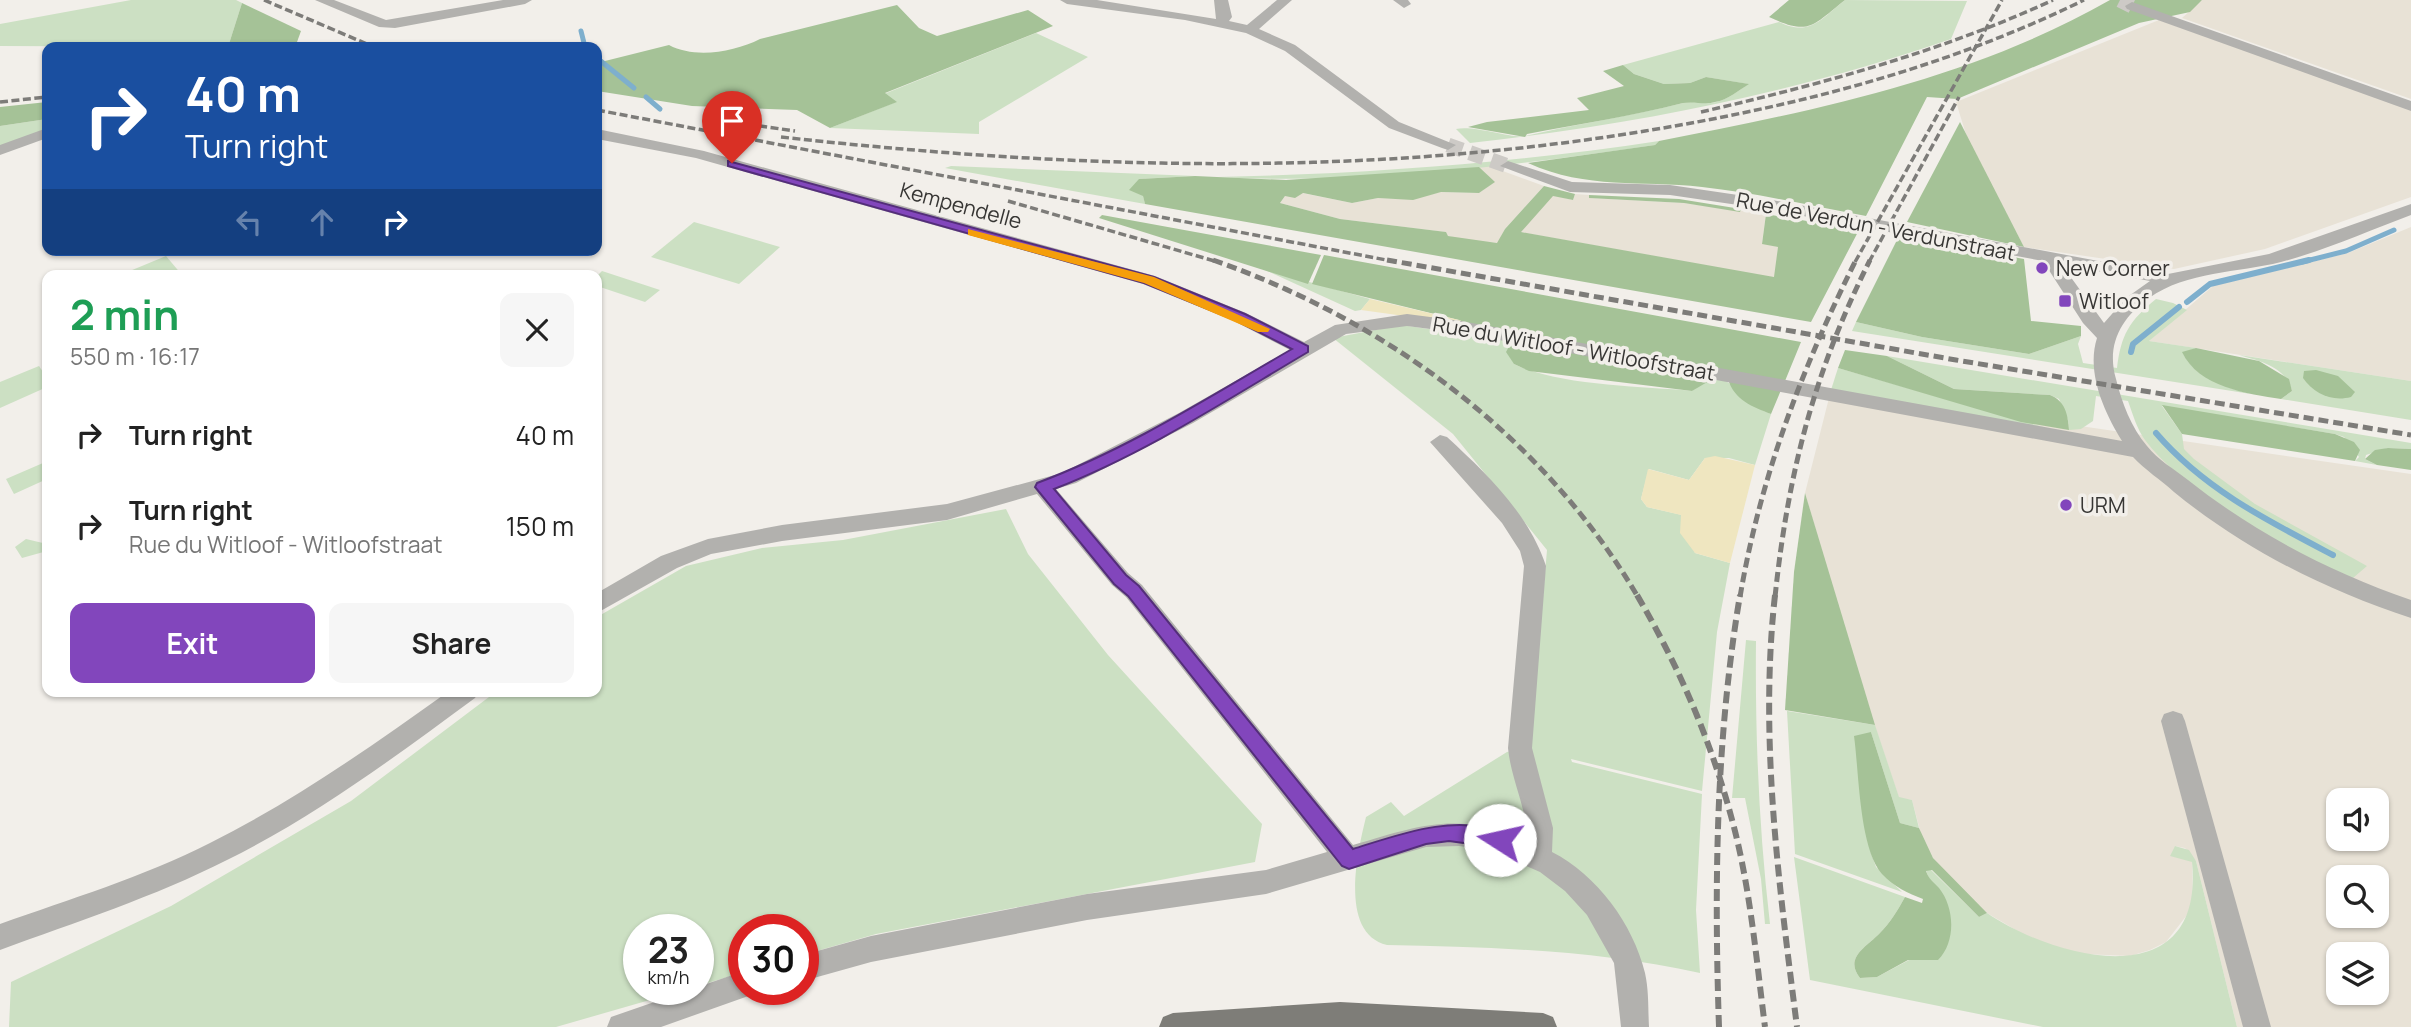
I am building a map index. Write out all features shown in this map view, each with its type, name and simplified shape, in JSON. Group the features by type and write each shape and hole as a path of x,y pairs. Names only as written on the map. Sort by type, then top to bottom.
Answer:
{"main road":[{"path":"1173,1027 1340,1016 1543,1027"}],"street":[{"path":"322,0 384,24 396,24 525,0"},
{"path":"1067,0 1221,22 1250,30 1290,48 1394,125 1448,145"},
{"path":"1221,0 1225,17 1221,22"},
{"path":"1250,30 1286,0"},
{"path":"2132,6 2411,106"},
{"path":"0,150 42,135"},
{"name":"Kempendelle","path":"602,135 709,157 1149,280 1240,317 1303,349"},
{"name":"Rue de Verdun - Verdunstraat","path":"1508,166 1570,187 1670,190 1708,195 2165,279"},
{"path":"2410,609 2350,587 2288,556 2182,488 2139,451 2122,423 2100,365 2105,335 2120,314 2142,294 2165,279 2256,263 2320,244 2411,209"},
{"path":"2050,259 2088,319 2105,335"},
{"name":"Rue du Witloof - Witloofstraat","path":"602,601 669,562 708,547 782,533 947,512 1043,487 1092,468 1134,447 1340,329 1374,322 1407,320 1461,327 2139,451"},
{"path":"1440,442 1459,459 1522,535 1533,555 1535,566 1520,748 1523,778 1542,828 1538,856"},
{"path":"1043,487 1133,591 1349,860"},
{"path":"6,935 180,870 245,838 388,747 459,697"},
{"path":"2173,721 2257,1027"},
{"path":"819,964 871,949 1087,907 1266,882 1349,860 1426,835 1449,832 1500,840 1538,856 1575,883 1609,926 1629,964 1634,993 1635,1027"},
{"path":"621,1027 728,990"}],"shaded area":[{"path":"2202,0 2411,0 2411,99 2182,18"},
{"path":"2159,20 2411,109 2411,197 2265,249 2174,269 2024,247 1969,144 1956,102"},
{"path":"1489,166 1544,186 1505,229 1498,243 1465,241 1448,236 1445,232 1340,219 1280,203 1285,196 1302,193 1352,203 1378,198 1413,199 1440,192 1479,193 1494,182 1479,167"},
{"path":"1575,194 1589,195 1590,198 1684,203 1766,214 1762,243 1778,247 1775,278 1520,232 1553,195 1573,200"},
{"path":"2411,227 2411,381 2149,341 2213,286 2348,253"},
{"path":"1831,390 2411,474 2411,1027 2237,1027 2196,861 2185,848 2175,846 2192,862 2193,900 2187,915 2166,942 2150,950 2130,956 2082,954 2033,940 1987,913 1933,858 1922,838 1912,800 1899,798 1855,667 1805,493"}],"green space":[{"path":"131,0 236,0 242,3 230,42 42,42 42,46 0,46 0,24"},
{"path":"1789,0 1845,0 1817,22 1802,27 1769,17"},
{"path":"1845,0 1967,1 1951,39 1833,76 1714,104 1531,136 1470,143 1456,129 1525,136 1683,103 1720,101 1748,84 1706,77 1690,83 1664,84 1634,74 1623,65 1779,22 1799,28 1807,27 1815,24"},
{"path":"2110,0 2202,0 2190,12 2139,23 1957,99 1927,97 1866,216 1723,190 1593,181 1528,163 1655,145 1659,141 1833,104 1890,89 2003,51 2057,28"},
{"path":"242,3 301,31 297,42 230,42"},
{"path":"897,5 919,28 937,36 1028,10 1053,26 885,93 897,102 830,128 797,110 692,106 602,92 602,62 669,45 702,53 727,50 760,39"},
{"path":"1036,33 1088,57 979,122 979,134 830,128 896,102 884,94"},
{"path":"1623,65 1634,74 1664,84 1690,83 1706,77 1749,84 1720,101 1683,103 1527,134 1525,137 1468,127 1487,122 1589,110 1577,98 1624,86 1603,71"},
{"path":"42,103 42,120 0,126 0,107"},
{"path":"42,120 42,133 0,147 0,126"},
{"path":"1960,122 2024,247 1907,222"},
{"path":"1659,141 1655,145 1601,153 1437,172 1327,178 1218,177 1439,166"},
{"path":"951,166 1195,176 1139,179 1145,204 945,168"},
{"path":"1479,167 1495,182 1479,193 1441,192 1413,200 1378,198 1352,203 1303,193 1295,198 1285,196 1280,203 1340,219 1446,232 1448,236 1497,243 1505,229 1544,186 1575,194 1573,200 1553,196 1521,232 1774,277 1778,247 1762,244 1766,214 1859,230 1811,322 1145,204 1143,196 1129,190 1139,179 1195,176 1286,180"},
{"path":"1589,195 1679,199 1741,209 1740,212 1684,203 1589,198"},
{"path":"1102,215 1321,255 1308,284 1099,218"},
{"path":"694,222 780,247 739,284 651,257"},
{"path":"1899,236 2024,259 2031,321 2081,326 2081,336 2029,354 1922,337 1856,322"},
{"path":"1324,255 1801,342 1785,381 1470,325 1312,284"},
{"path":"166,256 178,270 132,270"},
{"path":"1263,269 1370,299 1361,310 1355,311"},
{"path":"602,271 660,290 645,302 602,288"},
{"path":"2156,299 2187,310 2149,341 2196,348 2183,353 2195,369 2212,380 2251,394 1852,331 1856,322 1922,337 2029,354 2081,336 2078,344 2083,363 2117,368 2121,346 2128,329 2139,314"},
{"path":"1401,325 1512,341 1514,364 1554,377 1577,381 1692,391 1710,376 1729,383 1753,404 1771,414 1755,465 1729,458 1705,458 1689,480 1649,469 1641,499 1647,507 1682,515 1695,553 1730,563 1717,632 1702,791 1571,759 1572,762 1702,794 1696,910 1700,973 1584,955 1387,945 1372,937 1362,925 1355,889 1366,817 1391,802 1404,816 1507,752 1530,746 1547,550 1453,434 1333,338"},
{"path":"1512,341 1710,376 1709,381 1692,391 1529,371 1514,364 1506,352"},
{"path":"2196,348 2259,361 2289,379 2292,391 2281,399 2225,387 2189,364 2182,352"},
{"path":"1845,350 1887,356 1954,389 2050,395 2065,409 2069,430 2021,422 1838,368"},
{"path":"2239,355 2411,381 2411,420 2281,399 2292,391 2284,376 2271,366"},
{"path":"1887,356 2411,443 2411,449 2388,448 2366,455 2365,459 2377,465 2355,461 2359,457 2344,437 2335,434 2162,406 2182,434 2184,449 2194,459 2255,504 2367,566 2353,578 2270,539 2186,481 2145,440 2137,427 2128,401 2096,396 2093,421 2081,429 2069,430 2068,420 2059,399 2050,395 1954,389"},
{"path":"39,366 42,370 42,389 0,408 0,382"},
{"path":"1838,368 2047,428 1831,390"},
{"path":"2316,370 2338,376 2355,392 2351,397 2337,398 2318,392 2303,378 2304,371"},
{"path":"1728,379 1781,390 1771,414 1739,397"},
{"path":"2162,405 2335,434 2354,442 2360,450 2355,461 2182,434"},
{"path":"2411,449 2411,470 2377,465 2365,459 2375,450"},
{"path":"42,463 42,481 14,494 6,479"},
{"path":"1805,493 1875,725 1785,710 1794,572"},
{"path":"1006,509 1028,554 1108,655 1262,824 1255,862 876,934 819,950 819,914 728,914 728,977 714,981 714,914 623,914 623,1005 632,1005 556,1027 9,1027 11,982 171,906 351,801 489,697 602,697 602,614 686,566 762,548 843,540"},
{"path":"26,539 42,543 42,552 22,558 15,547"},
{"path":"1746,640 1756,641 1758,783 1770,924 1765,924 1761,879 1745,798 1732,798"},
{"path":"1787,711 1875,725 1899,797 1912,800 1919,828 1900,823 1871,732 1870,850 1876,867 1902,892 1795,854"},
{"path":"1871,732 1900,823 1919,828 1933,858 1987,913 1979,917 1932,870 1926,871 1948,905 1951,925 1944,953 1938,960 1908,960 1877,977 1860,978 1854,965 1859,953 1887,925 1905,897 1922,903 1923,899 1887,879 1874,862 1869,846 1861,808 1854,736"},
{"path":"2175,846 2189,850 2196,861 2237,1027 2043,1027 1810,980 1794,857 1905,897 1887,925 1859,953 1854,965 1860,978 1877,977 1909,960 1938,960 1939,889 1929,880 1926,870 1931,870 1979,917 1987,913 2017,930 2051,944 2086,954 2121,956 2152,950 2175,934 2190,905 2192,862 2170,856"}],"sand":[{"path":"1370,299 1459,320 1470,325 1361,310"},
{"path":"1715,456 1755,465 1730,563 1695,553 1680,533 1681,515 1647,507 1641,499 1648,469 1689,480 1705,458"}],"waterway":[{"path":"581,31 584,42"},
{"path":"602,62 634,88"},
{"path":"646,97 660,109"},
{"path":"2302,262 2346,251 2394,230"},
{"path":"2187,302 2210,284 2309,260"},
{"path":"2131,352 2133,344 2179,307"},
{"path":"2156,433 2175,453 2216,487 2261,516 2333,555"}],"tunnel":[{"path":"2120,0 2132,6"},
{"path":"1448,145 1508,166"}],"railway":[{"path":"264,0 362,42"},
{"path":"1986,28 2002,0"},
{"path":"1986,28 2053,0"},
{"path":"1976,47 2084,0"},
{"path":"1701,112 1880,65 1986,28"},
{"path":"1976,47 1986,28"},
{"path":"781,137 889,148 1105,162 1213,164 1429,156 1537,146 1645,131 1759,110 1870,82 1976,47"},
{"path":"1855,262 1976,47"},
{"path":"1869,261 1959,97"},
{"path":"0,102 42,98"},
{"path":"602,111 1397,262"},
{"path":"725,121 795,131"},
{"path":"1008,201 1218,262"},
{"path":"1213,260 1277,285 1339,316 1399,351 1455,391 1508,436 1556,485 1600,539 1638,597"},
{"path":"1387,260 1820,336"},
{"path":"1834,339 1869,261"},
{"path":"1820,336 1855,262"},
{"path":"1740,597 1771,467 1820,336"},
{"path":"1820,336 1834,339"},
{"path":"1775,597 1787,508 1796,465 1806,424 1834,339"},
{"path":"1834,339 2411,435"},
{"path":"1637,595 1692,702 1720,779"},
{"path":"1720,779 1726,702 1740,595"},
{"path":"1775,595 1769,703 1770,757 1778,866 1797,1027"},
{"path":"1719,1027 1717,864 1720,779"},
{"path":"1720,779 1738,842 1748,894 1765,1027"}],"slow traffic":[{"path":"973,232 1149,280 1263,329"}],"place":[{"name":"New Corner","path":"2042,268"},
{"name":"Witloof","path":"2065,301"},
{"name":"URM","path":"2066,505"}],"route":[{"path":"732,163 930,221 1149,280 1240,317 1303,349 1134,447 1092,468 1043,487 1133,591 1349,860 1426,835 1449,832 1500,840"}]}
